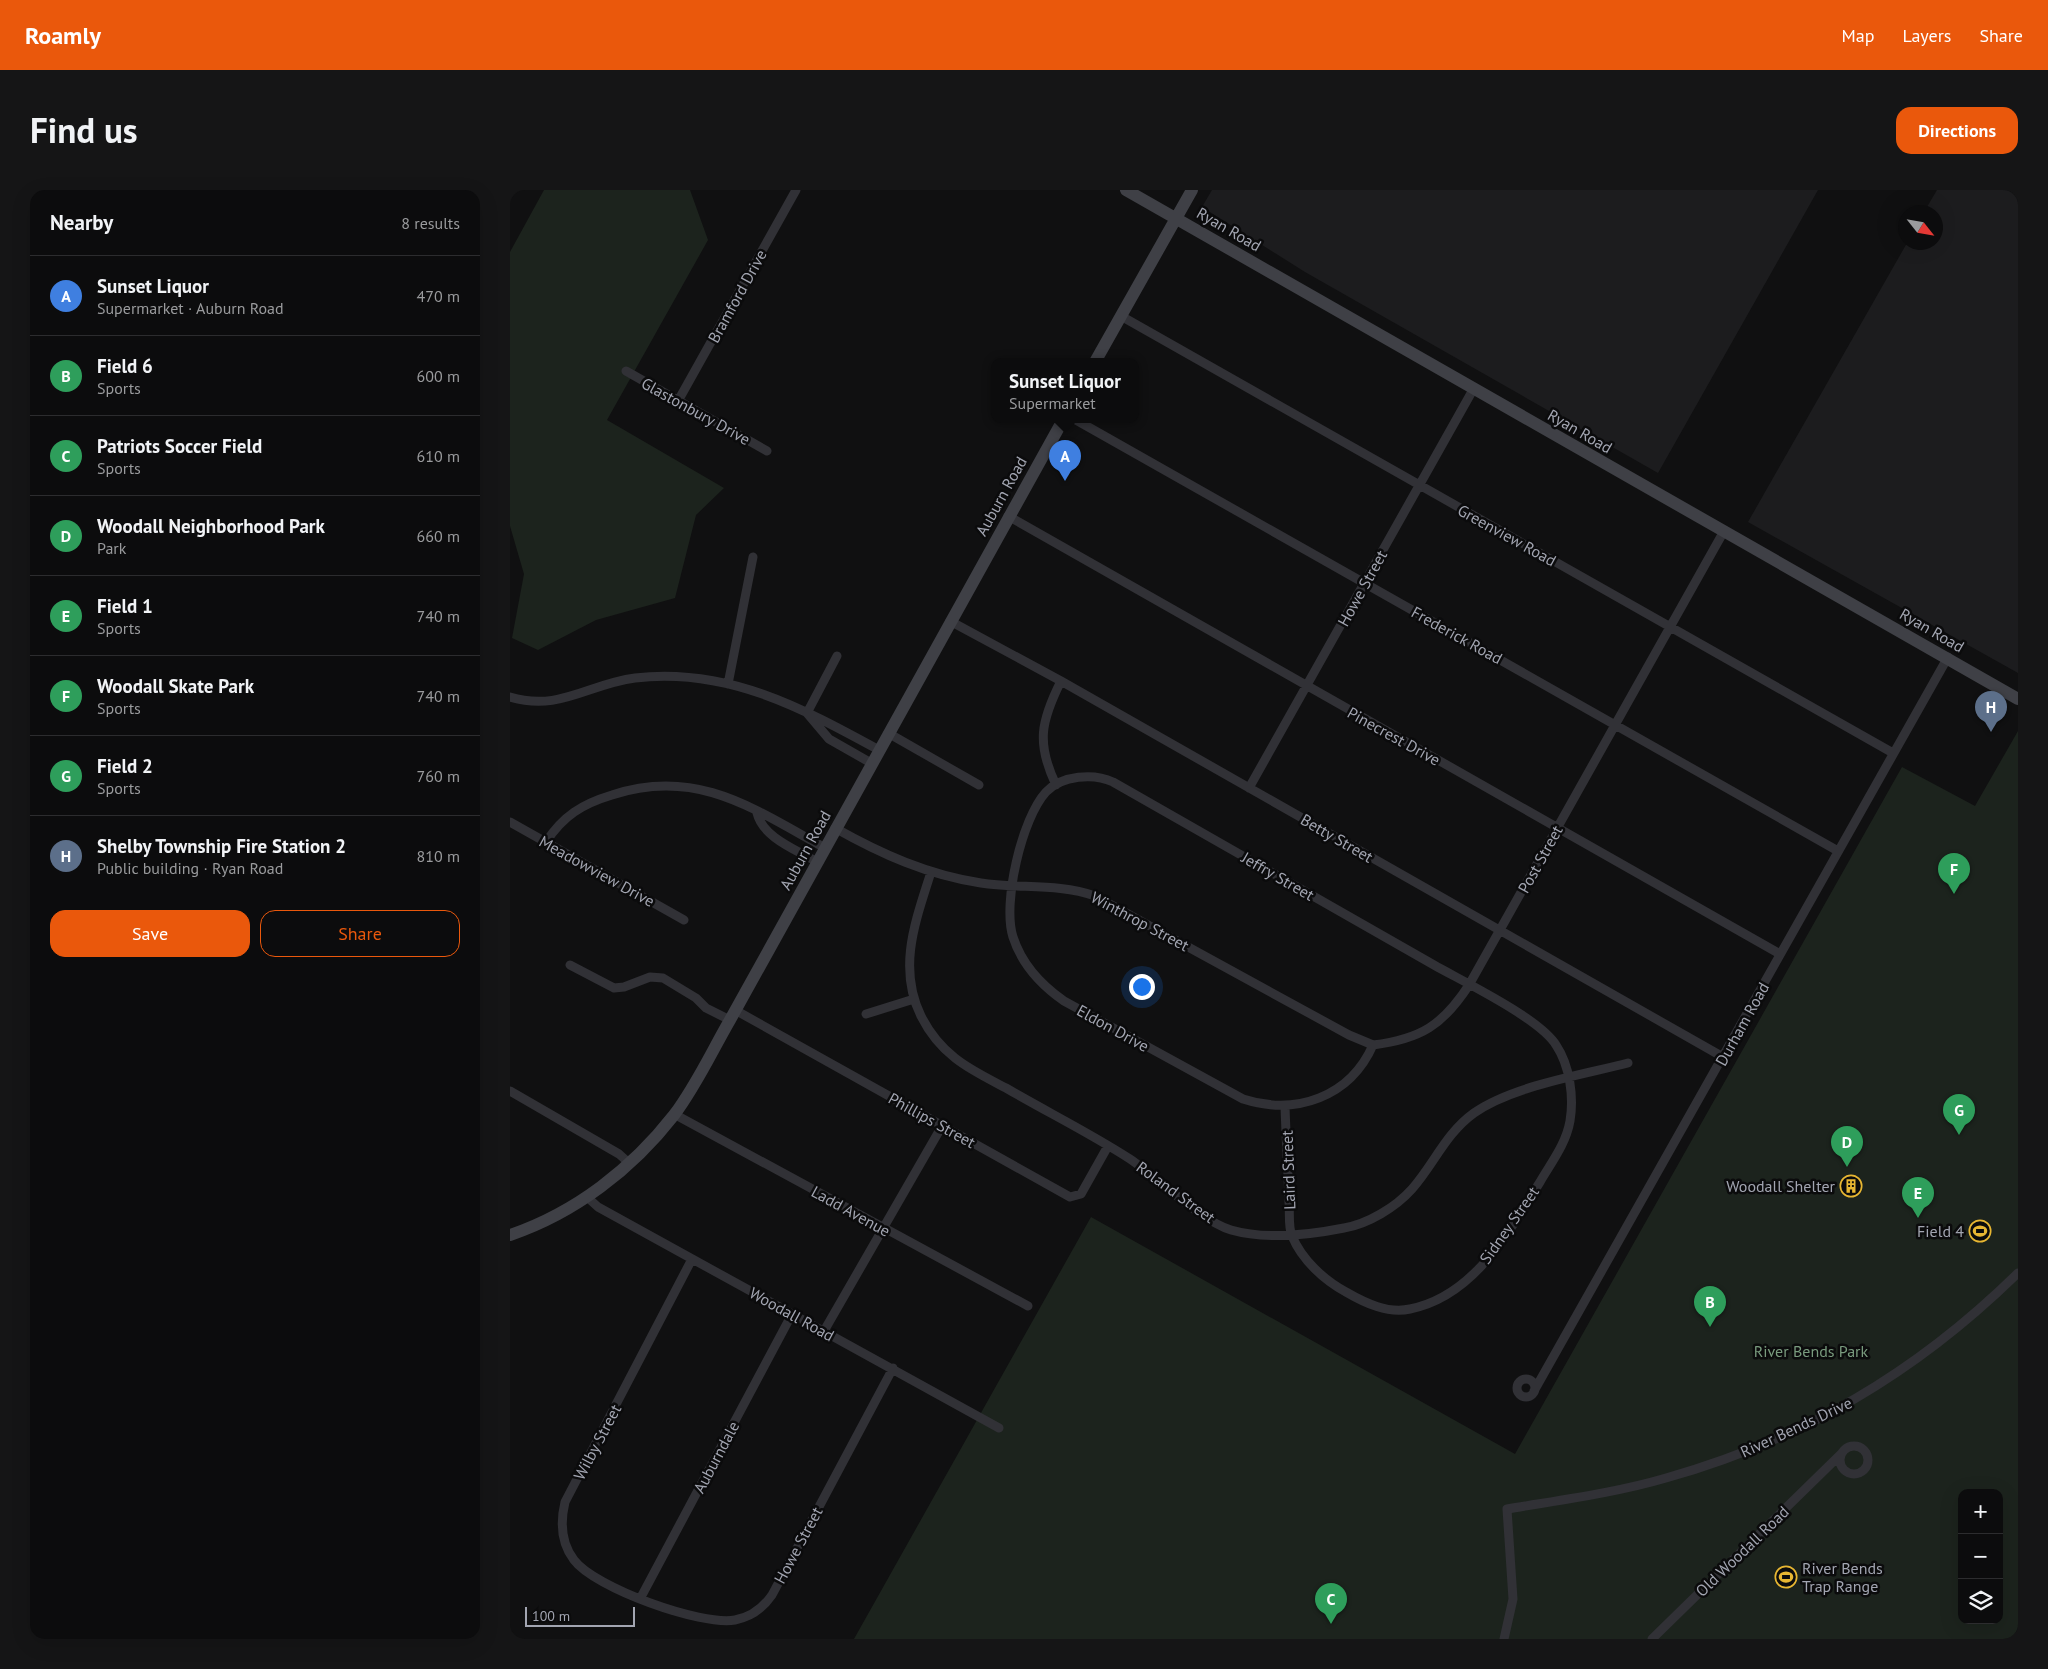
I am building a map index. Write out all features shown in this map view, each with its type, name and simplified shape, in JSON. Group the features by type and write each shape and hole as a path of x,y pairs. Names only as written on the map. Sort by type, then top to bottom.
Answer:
{"main road":[{"name":"Ryan Road","path":"1126,190 2018,698"},
{"path":"1097,358 1192,190"},
{"name":"Auburn Road","path":"510,1235 562,1212 587,1197 629,1163 674,1114 732,1015 1061,423"}],"street":[{"name":"Bramford Drive","path":"678,402 796,190"},
{"name":"Greenview Road","path":"1121,316 1894,753"},
{"name":"Glastonbury Drive","path":"626,371 767,451"},
{"name":"Howe Street","path":"1249,788 1474,388"},
{"name":"Frederick Road","path":"1081,423 1838,851"},
{"name":"Pinecrest Drive","path":"1008,516 1780,954"},
{"name":"Post Street","path":"1373,1044 1406,1037 1438,1023 1456,1004 1469,985 1724,531"},
{"path":"728,684 753,557"},
{"name":"Betty Street","path":"950,621 1061,681 1723,1057"},
{"path":"807,713 837,656"},
{"name":"Durham Road","path":"1534,1391 1948,657"},
{"path":"510,697 522,701 546,702 559,700 618,681 684,676 728,684 771,696 879,750"},
{"path":"1056,785 1046,757 1043,725 1048,707 1061,681"},
{"path":"807,713 829,739 871,763"},
{"path":"888,733 979,785"},
{"name":"Jeffry Street","path":"1011,887 1032,812 1046,792 1056,785 1089,776 1101,777 1114,782 1529,1020 1545,1032 1562,1057 1569,1079"},
{"path":"546,842 558,825 574,810 593,801 638,788 656,786 700,788 739,802 825,848"},
{"path":"756,812 759,820 768,831 817,862"},
{"name":"Meadowview Drive","path":"510,822 684,920"},
{"name":"Winthrop Street","path":"835,828 886,856 931,872 980,883 1011,887 1059,887 1095,896 1349,1035 1373,1044"},
{"name":"Roland Street","path":"931,872 910,943 909,972 914,999 931,1033 954,1057 1132,1160 1206,1216 1229,1229 1251,1234 1290,1234 1347,1228 1384,1211 1413,1189 1444,1142 1471,1115 1500,1097 1628,1063"},
{"name":"Eldon Drive","path":"1011,887 1008,909 1013,938 1025,964 1051,992 1230,1093 1254,1102 1285,1106"},
{"name":"Phillips Street","path":"570,965 614,988 624,987 650,977 663,978 696,998 706,1008 732,1015 942,1126 1070,1197 1081,1194 1108,1146"},
{"path":"866,1014 914,999"},
{"path":"1285,1106 1318,1100 1342,1086 1368,1057 1373,1044"},
{"name":"Sidney Street","path":"1290,1234 1306,1259 1321,1275 1343,1290 1370,1304 1389,1310 1409,1310 1446,1294 1478,1270 1491,1255 1560,1148 1570,1120 1569,1079"},
{"path":"510,1091 619,1154 629,1163"},
{"name":"Laird Street","path":"1285,1106 1290,1234"},
{"name":"Ladd Avenue","path":"674,1114 1028,1306"},
{"path":"824,1331 942,1126"},
{"name":"Woodall Road","path":"587,1197 598,1207 999,1428"},
{"name":"Wilby Street","path":"640,1599 612,1586 580,1567 565,1544 562,1529 563,1512 565,1502 692,1259"},
{"name":"River Bends Drive","path":"1504,1639 1513,1599 1507,1509 1664,1479 1722,1462 1779,1439 1852,1402 1922,1357 1981,1309 2018,1273"},
{"name":"Auburndale","path":"640,1599 792,1314"},
{"name":"Howe Street","path":"640,1599 716,1621 736,1620 748,1616 766,1603 893,1368"},
{"path":"1527,1378 1534,1383 1534,1391 1527,1397 1519,1393 1517,1387 1519,1382 1527,1378 1541,1378"},
{"name":"Old Woodall Road","path":"1652,1639 1837,1464 1842,1453 1848,1447 1857,1446 1865,1451 1868,1460 1865,1469 1857,1474 1848,1472 1837,1464"}],"shaded area":[{"path":"1212,190 1818,190 1658,473 1305,272 1202,207"},
{"path":"1937,190 2018,190 2018,673 1748,522 1903,250 1943,250 1943,205 1928,205"}],"green space":[{"path":"544,190 690,190 708,240 607,420 724,488 696,515 675,598 596,620 538,650 512,638 524,574 510,526 510,252"},
{"name":"River Bends Park","path":"2018,731 2018,1639 854,1639 1091,1217 1515,1454 1902,767 1975,806"}],"place":[{"name":"Sunset Liquor","path":"1065,481"},
{"name":"Shelby Township Fire Station 2","path":"1991,732"},
{"name":"Woodall Skate Park","path":"1954,894"},
{"name":"Field 2","path":"1959,1135"},
{"name":"Woodall Neighborhood Park","path":"1847,1167"},
{"name":"Woodall Shelter","path":"1851,1186"},
{"name":"Field 1","path":"1918,1218"},
{"name":"Field 4","path":"1980,1231"},
{"name":"Field 6","path":"1710,1327"},
{"name":"River Bends Trap Range","path":"1786,1577"},
{"name":"Patriots Soccer Field","path":"1331,1624"}]}
